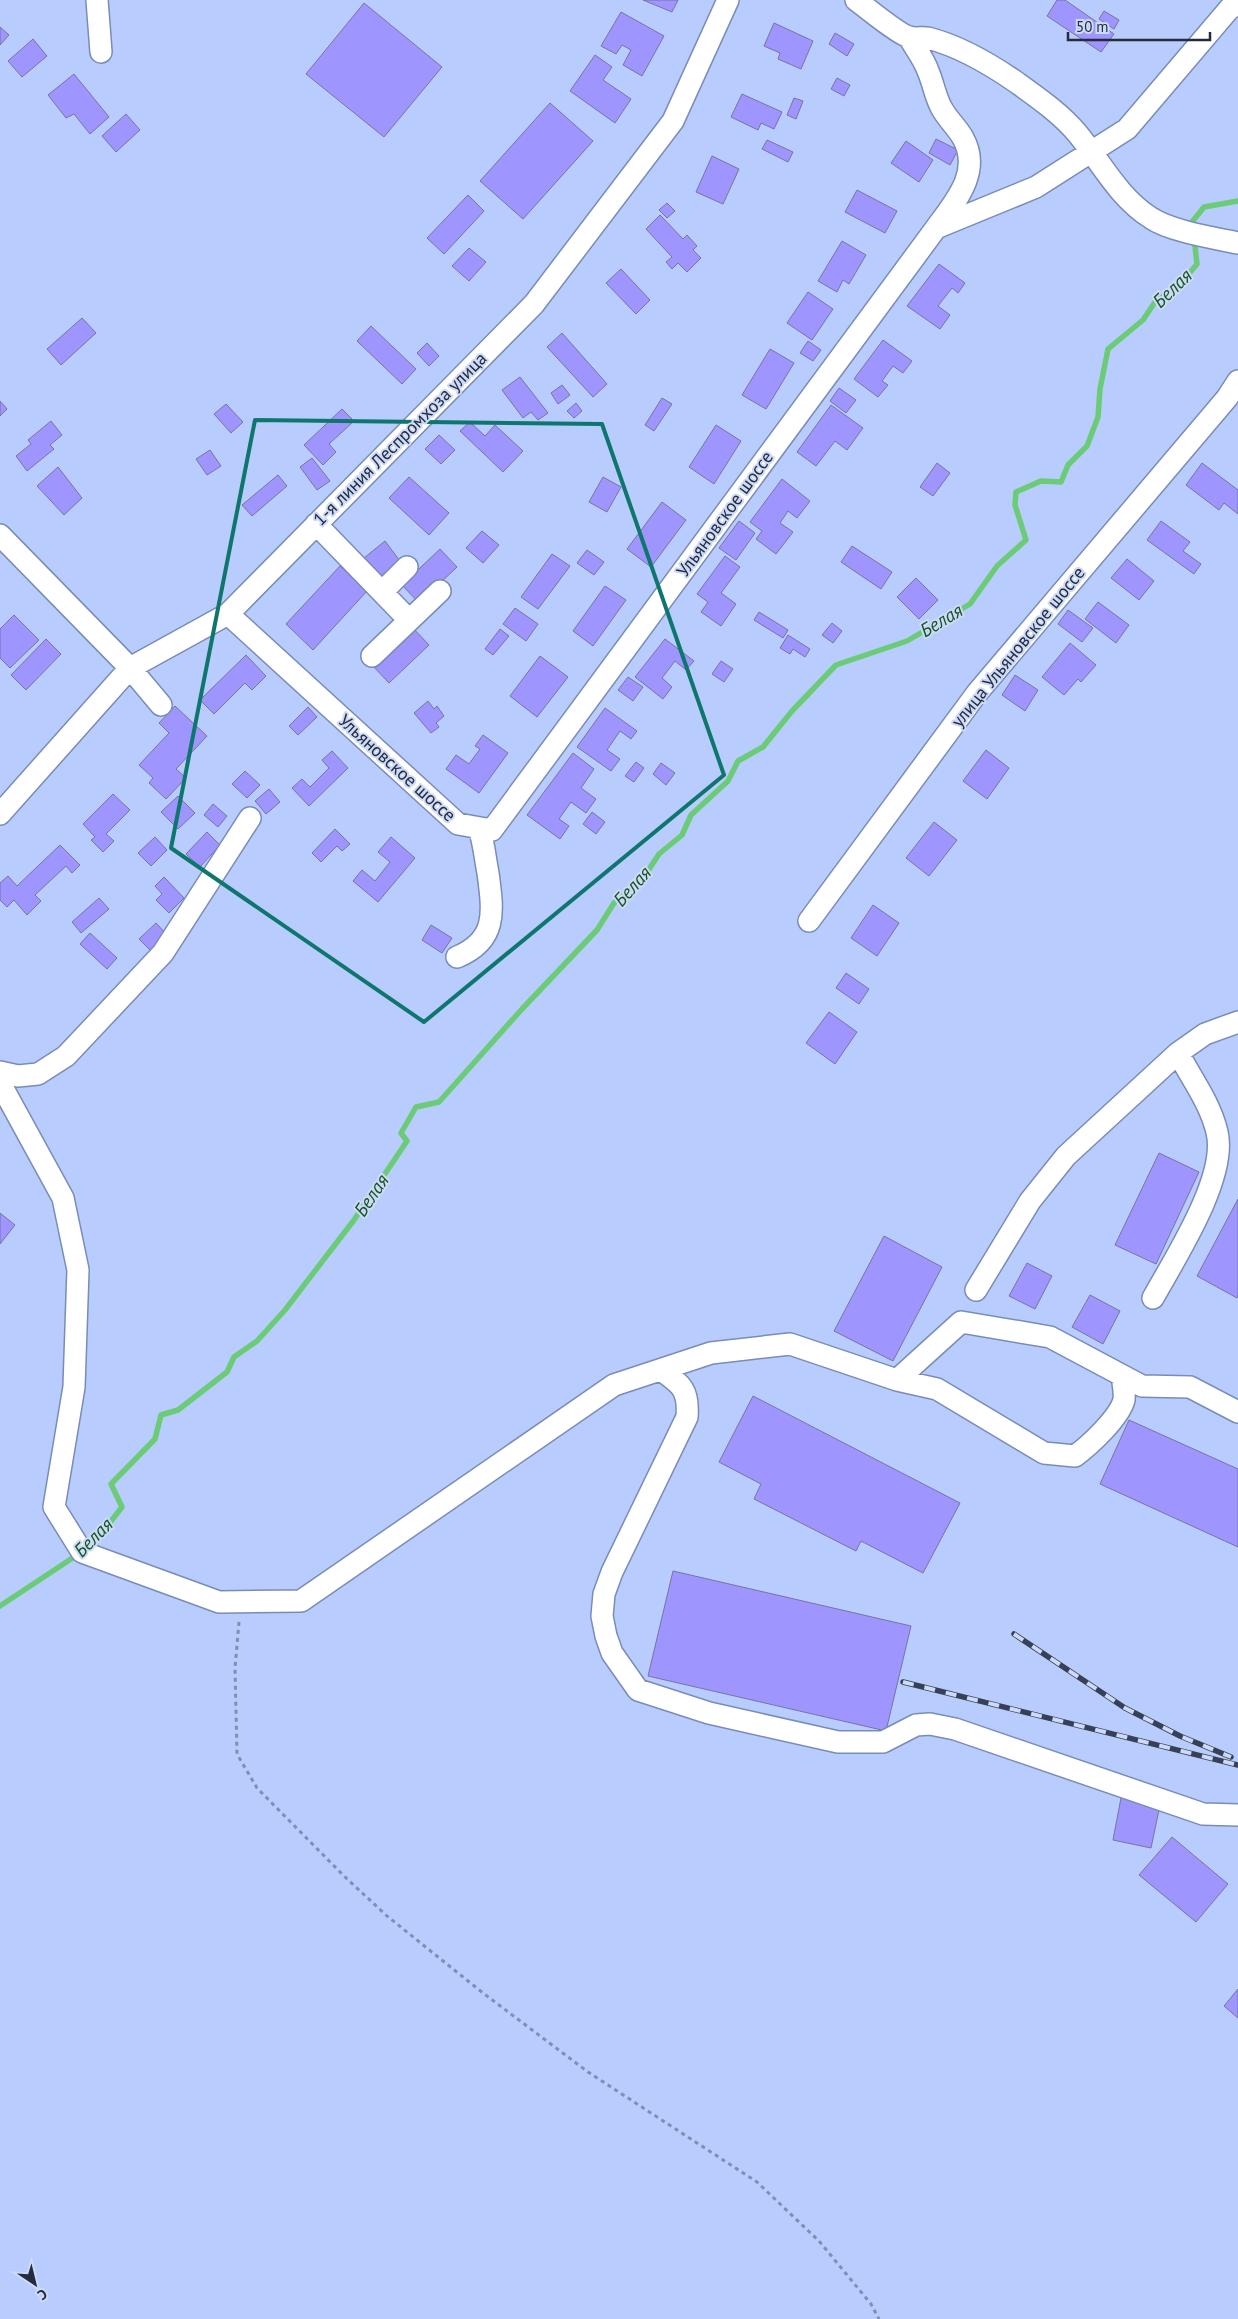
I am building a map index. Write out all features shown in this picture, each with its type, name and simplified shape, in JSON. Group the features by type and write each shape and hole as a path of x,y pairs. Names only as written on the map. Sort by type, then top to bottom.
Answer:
{"street":[{"path":"97,0 102,52"},
{"name":"1-я линия Леспромхоза улица","path":"0,814 130,668 228,614 534,304 673,121 728,0"},
{"path":"856,0 909,37 928,69 940,105 948,120 963,138 969,153 970,170 962,193 936,228"},
{"path":"936,228 1036,187 1127,129 1230,8 1238,6"},
{"path":"909,37 926,38 948,45 976,58 1015,82 1063,118 1105,168 1109,178 1129,200 1152,219 1199,234 1238,243"},
{"name":"Ульяновское шоссе","path":"228,614 458,824 492,830 936,228"},
{"name":"улица Ульяновское шоссе","path":"809,921 977,693 1227,398 1238,381"},
{"path":"316,524 409,620"},
{"path":"0,535 130,668 160,705"},
{"path":"382,592 407,567"},
{"path":"372,656 440,591"},
{"path":"0,1072 18,1076 38,1074 66,1056 163,953 250,818"},
{"path":"457,957 469,952 480,943 490,928 492,918 492,903 484,843 479,828"},
{"path":"976,1290 1030,1201 1066,1156 1178,1053 1205,1034 1238,1022"},
{"path":"1153,1298 1198,1216 1217,1167 1218,1134 1210,1107 1178,1053"},
{"path":"0,1083 63,1198 78,1270 74,1387 54,1507 82,1552 219,1602 301,1601 614,1385 711,1353 790,1344 897,1380 937,1389 1044,1453 1075,1456 1094,1443 1124,1400 1122,1376"},
{"path":"897,1380 961,1322 1050,1338 1142,1386 1190,1387 1238,1412"},
{"path":"661,1370 679,1383 688,1397 687,1417 612,1572 604,1594 602,1616 612,1653 638,1690 709,1713 838,1742 883,1742 916,1725 930,1724 955,1729 1202,1814 1238,1815"}],"path":[{"path":"239,1621 235,1668 237,1754 257,1788 344,1876 387,1916 483,1993 588,2072 757,2182 819,2241 871,2304 879,2319"}],"highlighted area":[{"path":"255,420 602,424 724,775 424,1022 171,848"}],"building":[{"path":"643,0 678,0 672,12"},
{"path":"1057,0 1065,0 1114,34 1101,52 1047,16"},
{"path":"364,3 442,67 384,137 306,74"},
{"path":"1104,11 1119,20 1114,29 1099,19"},
{"path":"621,12 664,36 642,76 623,65 631,50 622,45 616,54 601,46"},
{"path":"774,23 813,41 801,69 778,59 780,53 764,46"},
{"path":"0,27 9,35 0,45"},
{"path":"835,33 854,44 847,56 829,44"},
{"path":"33,39 47,56 22,77 8,61"},
{"path":"595,55 612,67 603,80 631,99 615,123 570,91"},
{"path":"74,74 109,117 90,134 74,114 66,118 48,95"},
{"path":"837,78 850,85 844,96 831,89"},
{"path":"742,94 782,112 774,129 761,123 758,130 731,117"},
{"path":"794,98 803,101 796,119 787,115"},
{"path":"550,103 593,141 523,219 480,181"},
{"path":"126,114 140,130 116,152 102,136"},
{"path":"936,139 958,150 950,165 929,153"},
{"path":"767,140 793,152 788,162 762,149"},
{"path":"906,141 933,160 919,182 891,163"},
{"path":"712,156 739,169 723,204 696,192"},
{"path":"857,190 897,211 885,233 845,212"},
{"path":"468,195 484,211 444,254 427,238"},
{"path":"667,203 675,211 667,218 659,210"},
{"path":"660,215 683,239 687,235 697,246 693,250 701,258 687,272 678,263 672,269 666,262 672,257 646,229"},
{"path":"842,241 866,255 849,284 843,280 837,292 818,281"},
{"path":"469,248 486,262 469,281 452,266"},
{"path":"939,264 965,283 958,293 952,288 938,306 950,315 940,329 907,306"},
{"path":"621,269 650,300 636,314 606,283"},
{"path":"808,292 833,309 812,340 787,323"},
{"path":"82,318 96,333 61,365 47,349"},
{"path":"371,326 416,369 402,384 357,341"},
{"path":"562,333 607,384 593,397 547,347"},
{"path":"883,340 912,361 903,373 893,366 882,381 888,385 878,397 854,379"},
{"path":"808,341 821,350 813,361 800,353"},
{"path":"427,343 439,356 429,366 417,353"},
{"path":"770,349 794,363 766,409 742,395"},
{"path":"520,377 548,413 538,420 531,412 523,418 502,390"},
{"path":"562,385 570,395 558,404 551,393"},
{"path":"839,388 856,400 846,413 830,401"},
{"path":"662,398 672,404 654,431 645,425"},
{"path":"0,401 7,409 0,416"},
{"path":"576,403 582,411 574,418 567,411"},
{"path":"226,404 243,422 231,433 214,414"},
{"path":"831,405 863,428 847,450 835,441 816,466 797,452"},
{"path":"342,409 354,421 329,444 336,452 323,465 304,445"},
{"path":"51,421 62,435 50,445 54,449 27,471 16,456 31,444 28,440"},
{"path":"470,422 485,436 495,425 523,451 503,472 460,431"},
{"path":"716,425 741,441 714,484 689,467"},
{"path":"439,435 455,450 441,464 425,449"},
{"path":"210,450 221,466 207,475 196,459"},
{"path":"312,458 330,481 317,490 300,467"},
{"path":"937,463 950,473 933,496 920,487"},
{"path":"1202,463 1238,490 1238,514 1224,503 1219,510 1186,485"},
{"path":"58,467 82,498 64,515 37,486"},
{"path":"278,475 287,486 252,516 242,505"},
{"path":"409,477 449,513 429,535 389,498"},
{"path":"603,477 621,487 607,512 589,502"},
{"path":"782,479 810,501 797,518 788,511 780,523 793,532 776,554 756,539 762,531 750,522"},
{"path":"662,502 686,520 651,567 627,549"},
{"path":"739,521 755,533 736,560 719,548"},
{"path":"1161,521 1190,542 1183,551 1201,564 1194,574 1147,540"},
{"path":"482,531 499,545 483,563 466,548"},
{"path":"385,541 400,561 379,578 364,558"},
{"path":"852,546 892,572 881,589 841,562"},
{"path":"440,549 457,567 419,603 402,585"},
{"path":"587,550 604,562 594,575 577,563"},
{"path":"552,554 570,566 538,609 521,597"},
{"path":"725,556 740,567 721,593 736,604 721,626 701,612 708,602 697,594"},
{"path":"1127,559 1154,581 1139,600 1111,578"},
{"path":"340,566 367,591 313,650 286,624"},
{"path":"916,578 938,600 919,619 897,597"},
{"path":"605,586 626,600 593,646 573,631"},
{"path":"1098,602 1129,625 1116,643 1085,619"},
{"path":"515,608 538,624 526,641 503,624"},
{"path":"1068,610 1093,628 1082,642 1058,624"},
{"path":"759,612 788,630 783,638 754,620"},
{"path":"14,615 39,640 10,668 0,658 0,629"},
{"path":"832,623 842,631 833,643 822,635"},
{"path":"412,627 429,645 389,683 372,665"},
{"path":"500,629 509,636 493,655 485,649"},
{"path":"788,635 810,649 805,657 793,649 790,654 780,648"},
{"path":"46,639 61,654 26,690 11,675"},
{"path":"665,639 694,661 686,670 675,661 662,678 672,687 663,699 635,677"},
{"path":"1070,643 1096,665 1081,682 1078,679 1064,695 1042,677"},
{"path":"246,655 266,676 252,690 245,683 214,714 200,700"},
{"path":"540,656 568,677 537,717 510,696"},
{"path":"721,661 733,669 724,682 712,674"},
{"path":"1015,675 1038,690 1025,711 1002,695"},
{"path":"628,677 643,687 633,701 618,690"},
{"path":"428,701 434,709 437,706 444,716 436,723 439,727 431,733 414,713"},
{"path":"175,706 207,736 176,769 186,778 166,799 149,783 153,778 139,765 169,733 159,723"},
{"path":"308,707 317,717 298,735 289,726"},
{"path":"605,708 637,731 631,739 620,731 607,750 620,759 611,771 577,747"},
{"path":"483,735 508,753 479,793 446,769 456,755 469,764 480,749 475,746"},
{"path":"986,750 1009,768 987,799 963,781"},
{"path":"332,751 348,768 309,806 292,788 302,779 310,787 329,768 322,760"},
{"path":"573,753 594,769 581,788 596,799 586,813 571,802 559,819 569,826 560,839 527,815"},
{"path":"636,762 644,768 634,782 625,776"},
{"path":"661,763 675,773 666,785 653,774"},
{"path":"245,771 260,785 247,798 232,784"},
{"path":"269,789 280,802 266,814 255,801"},
{"path":"113,794 130,810 106,834 114,841 103,852 91,840 95,837 83,824"},
{"path":"178,796 195,813 178,829 161,812"},
{"path":"213,804 227,816 218,827 204,815"},
{"path":"592,812 605,822 596,834 583,824"},
{"path":"934,822 957,840 929,876 906,858"},
{"path":"335,829 350,844 342,851 337,846 321,862 312,853"},
{"path":"207,832 220,845 200,867 186,854"},
{"path":"155,837 167,850 151,866 138,853"},
{"path":"391,837 415,858 378,902 353,881 362,870 375,881 390,862 378,852"},
{"path":"60,845 80,865 72,873 66,866 35,895 41,901 27,915 14,900 7,907 0,900 0,883 8,876 17,886"},
{"path":"164,877 184,898 169,913 156,900 162,894 155,886"},
{"path":"99,898 109,909 81,933 72,922"},
{"path":"873,905 899,923 877,956 851,938"},
{"path":"156,923 169,937 152,952 139,939"},
{"path":"431,925 452,938 442,953 422,940"},
{"path":"90,933 117,958 107,969 80,944"},
{"path":"846,973 869,989 859,1004 836,988"},
{"path":"829,1012 857,1032 835,1064 806,1043"},
{"path":"1159,1153 1199,1172 1156,1264 1115,1245"},
{"path":"1238,1199 1238,1295 1237,1298 1197,1276"},
{"path":"0,1213 15,1225 0,1244"},
{"path":"884,1236 942,1267 893,1361 834,1331"},
{"path":"1027,1263 1052,1276 1035,1309 1009,1296"},
{"path":"1090,1295 1120,1311 1103,1344 1072,1327"},
{"path":"753,1396 960,1503 923,1573 861,1541 856,1551 754,1499 761,1484 719,1462"},
{"path":"1129,1420 1238,1469 1238,1547 1100,1484"},
{"path":"673,1571 911,1626 886,1731 648,1676"},
{"path":"1121,1798 1160,1805 1151,1848 1113,1840"},
{"path":"1172,1837 1228,1884 1196,1922 1139,1875"},
{"path":"1238,1989 1238,2018 1224,2006"}],"waterway":[{"name":"Белая","path":"1192,229 1192,222 1204,207 1238,201"},
{"name":"Белая","path":"87,1548 122,1507 111,1484 155,1439 161,1415 178,1410 227,1372 234,1357 257,1341 285,1310 354,1220 407,1141 401,1133 416,1107 439,1102 522,1009 597,930 614,903 640,883 659,854 682,835 691,815 728,781 738,761 763,747 792,711 836,665 907,641 970,604 997,566 1026,540 1015,505 1016,492 1041,481 1061,482 1068,465 1087,446 1098,417 1100,389 1108,349 1143,320 1157,299 1177,288 1197,264 1194,238"},
{"name":"Белая","path":"0,1606 80,1553"}],"railway":[{"path":"1014,1634 1125,1708 1180,1736 1231,1757"},
{"path":"903,1682 1238,1765"}]}
